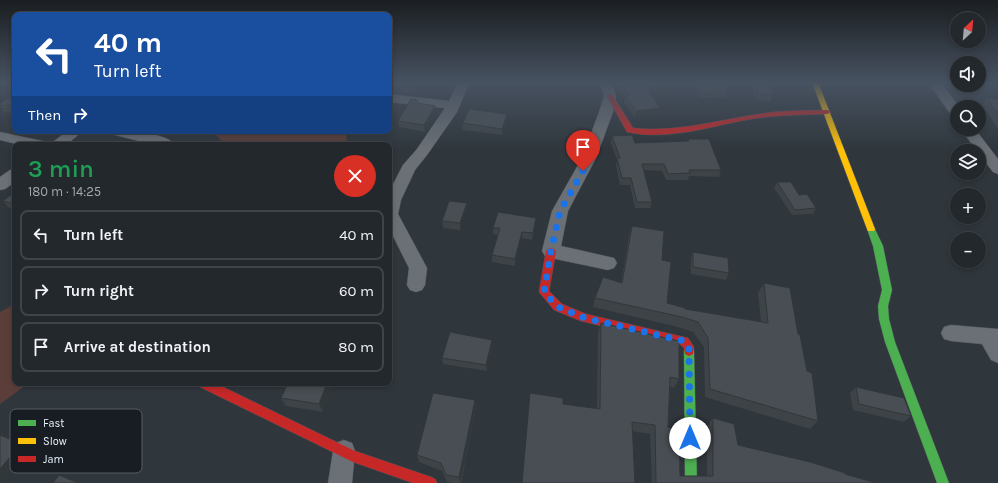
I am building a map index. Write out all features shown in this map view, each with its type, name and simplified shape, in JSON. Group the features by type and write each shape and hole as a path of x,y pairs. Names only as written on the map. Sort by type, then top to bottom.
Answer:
{"street":[{"path":"392,205 408,168 422,152 450,112 453,105 449,105"},
{"path":"604,105 590,158 560,211 544,292 558,307 585,318 678,339 684,341 689,347 691,483"},
{"path":"616,105 630,130 651,134 679,132 766,115 827,112"},
{"path":"824,105 846,167 878,246 888,290 883,306 890,342 943,483"},
{"path":"60,142 72,134"},
{"path":"126,134 161,142"},
{"path":"0,136 28,142"},
{"path":"973,136 998,170"},
{"path":"0,185 12,176"},
{"path":"392,218 418,268 416,285"},
{"path":"551,251 608,263"},
{"path":"951,333 993,337 998,354"},
{"path":"210,386 344,451 431,483"},
{"path":"340,483 344,451"}],"shaded area":[{"path":"215,134 346,134 347,142 223,142"},
{"path":"12,306 12,386 25,386 0,404 0,312"}],"building":[{"path":"0,105 12,105 12,106"},
{"path":"408,105 435,106 424,125 398,121"},
{"path":"632,105 658,105 660,108 636,111"},
{"path":"991,105 998,105 998,114"},
{"path":"469,109 507,114 502,129 463,123"},
{"path":"632,135 635,143 709,139 721,170 689,170 690,173 668,174 664,164 642,164 652,202 637,202 631,178 622,178 617,158 620,158 612,136"},
{"path":"777,182 791,182 799,195 807,194 816,208 795,210"},
{"path":"12,194 12,203 3,201"},
{"path":"449,201 467,203 460,223 442,221"},
{"path":"498,212 536,218 533,233 522,232 515,259 492,255 500,228 493,228"},
{"path":"632,226 664,231 662,260 671,262 667,303 685,309 768,323 764,283 790,288 798,334 800,335 807,371 812,373 818,421 710,389 708,338 698,322 682,317 595,298 603,277 622,283"},
{"path":"693,252 728,258 729,273 693,267"},
{"path":"601,323 679,341 679,379 670,377 668,427 679,430 680,476 713,476 713,418 734,424 738,445 810,462 876,483 656,483 655,425 632,422 635,483 522,483 530,393 563,398 563,404 600,409"},
{"path":"450,332 492,340 486,365 442,358"},
{"path":"287,386 326,386 319,404 281,398"},
{"path":"856,387 904,398 911,416 859,404"},
{"path":"433,393 475,400 459,477 446,475 441,463 417,455"},
{"path":"0,435 10,439 10,457 0,469"},
{"path":"59,475 78,483 53,483"}],"traffic: fast":[{"path":"871,229 878,246 887,290 883,306 884,319 890,342 943,483"},
{"path":"689,351 691,483"}],"traffic: slow":[{"path":"824,105 871,229"}],"traffic: jam":[{"path":"615,105 630,130 648,132 665,132 699,128 774,114 827,112"},
{"path":"551,251 544,292 558,307 585,318 684,341 689,347 689,351"},
{"path":"210,386 353,456 431,483"}],"route":[{"path":"583,171 560,211 544,292 558,307 585,318 684,341 689,347 690,438"}]}
